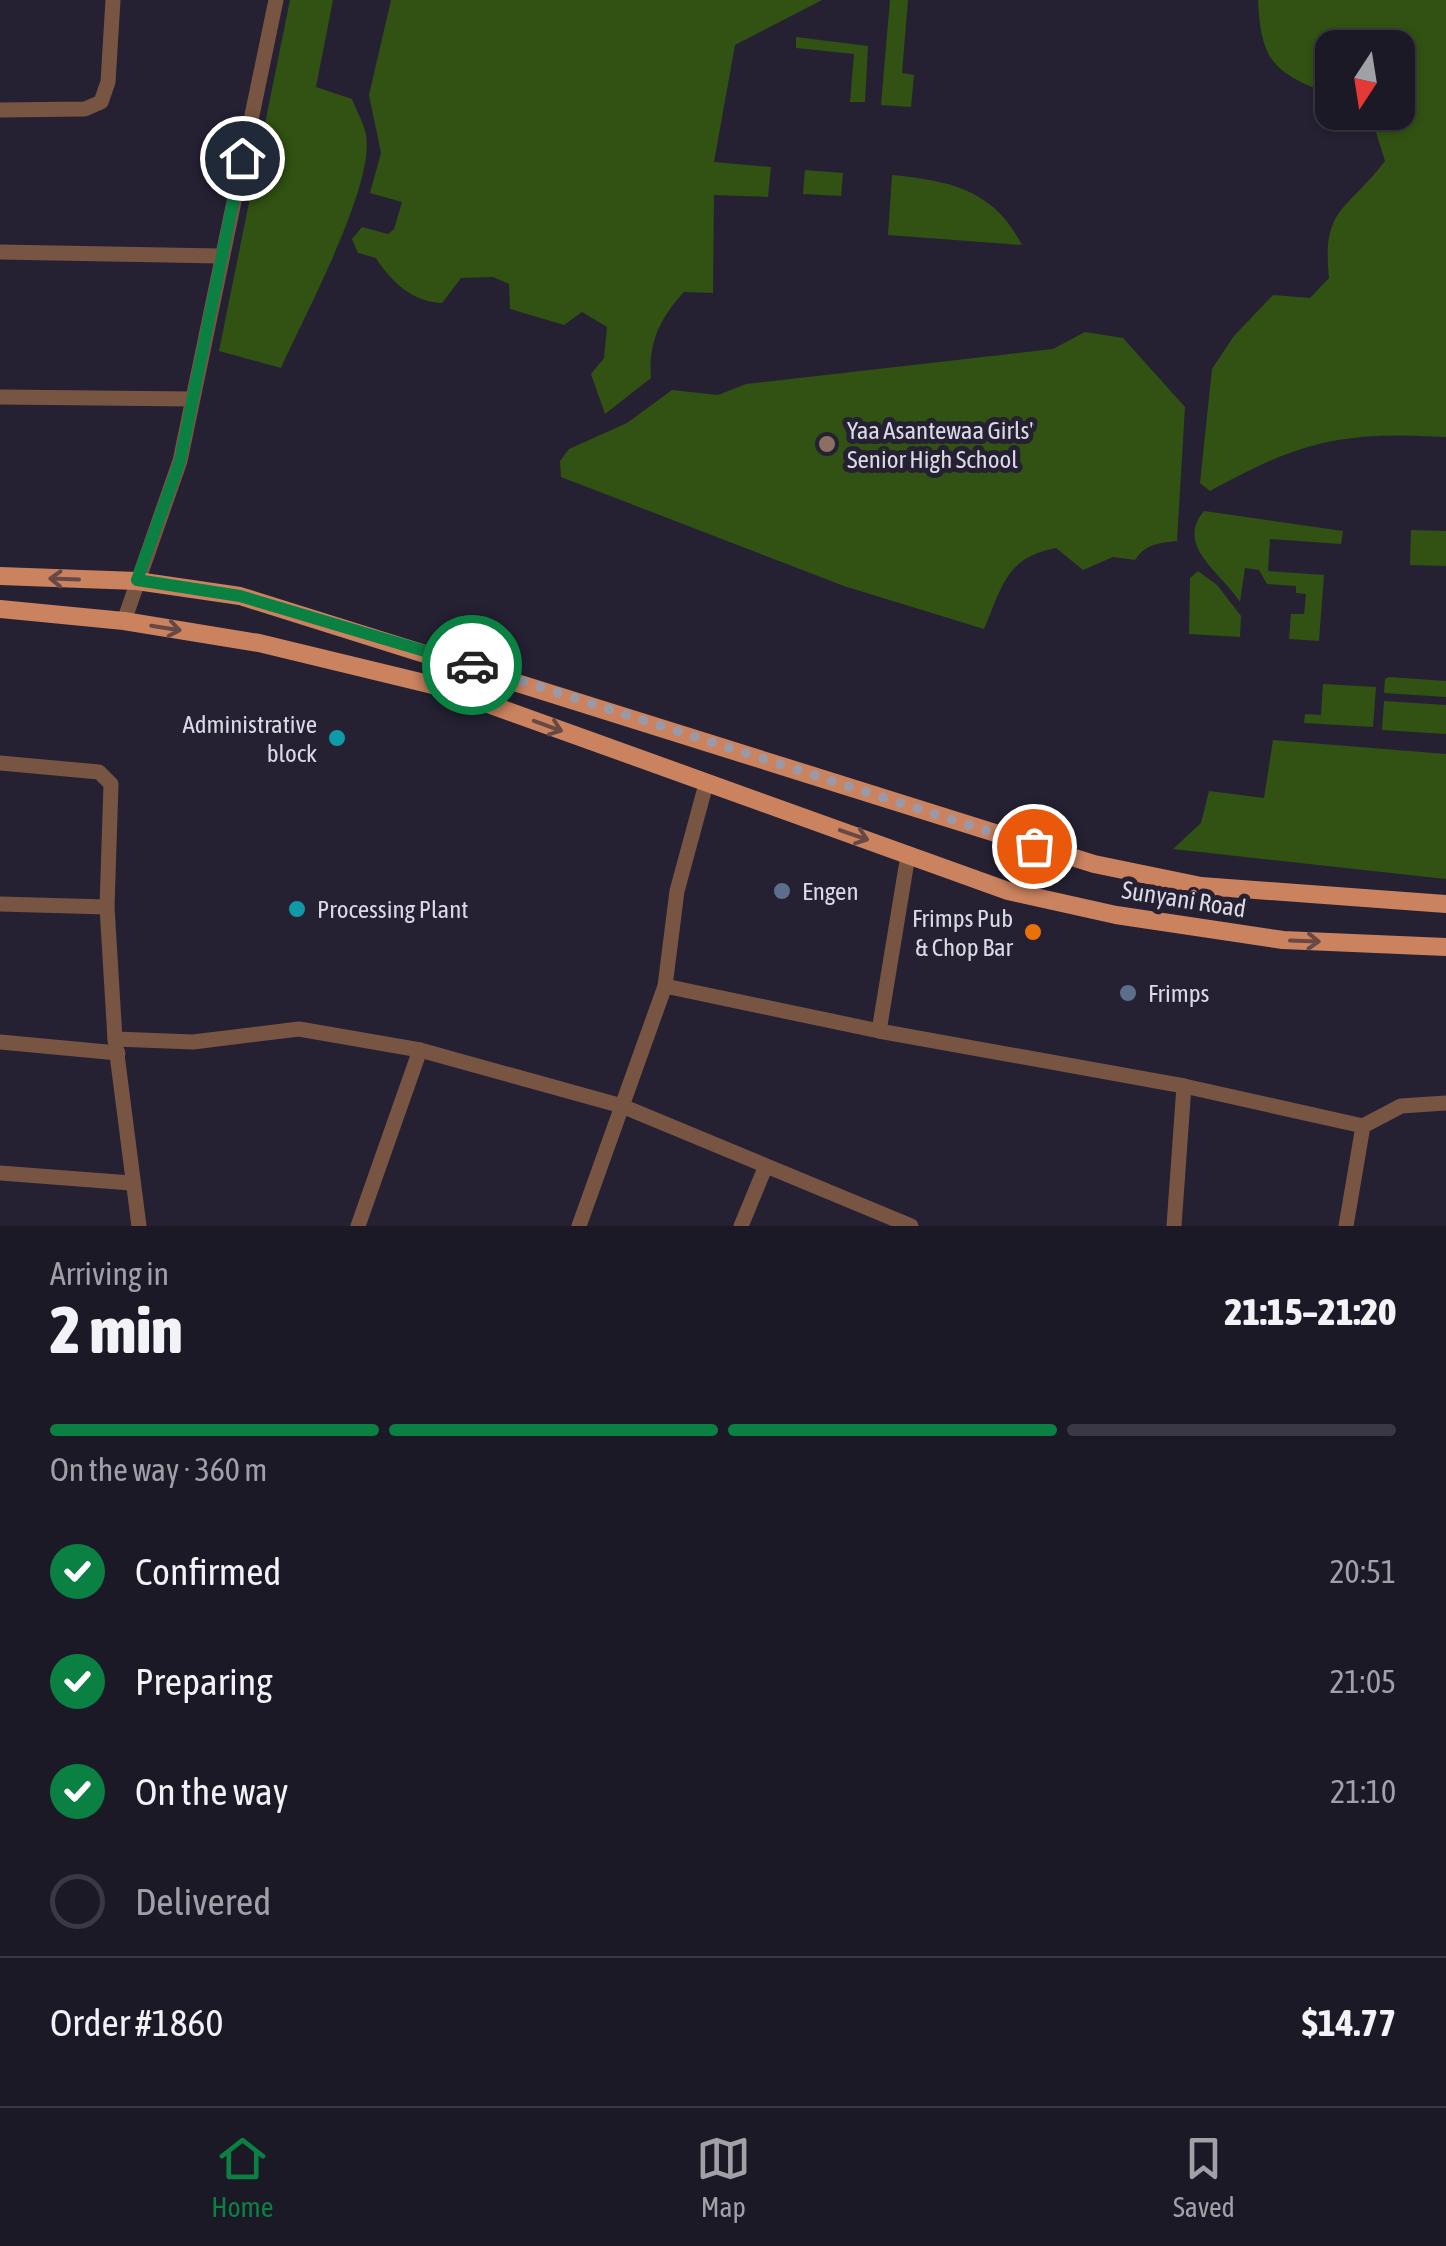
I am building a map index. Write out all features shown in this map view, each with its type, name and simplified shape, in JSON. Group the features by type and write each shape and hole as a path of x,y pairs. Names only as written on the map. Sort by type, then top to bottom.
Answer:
{"main road":[{"name":"Sunyani Road","path":"0,576 137,580 240,596 1094,864 1202,886 1446,904"},
{"name":"Sunyani Road","path":"0,608 259,643 441,688 1008,892 1116,915 1283,940 1446,946"}],"street":[{"path":"0,110 85,109 101,102 108,82 113,0"},
{"path":"124,622 173,484 276,0"},
{"path":"0,252 219,256"},
{"path":"0,397 192,399"},
{"path":"0,764 98,772 109,777 113,792 107,907 116,1046 139,1226"},
{"path":"578,1226 665,986 677,891 706,784"},
{"path":"879,1031 908,855"},
{"path":"0,904 107,907"},
{"path":"665,986 879,1031 1184,1086 1363,1126 1401,1106 1446,1102"},
{"path":"0,1042 116,1046 193,1042 299,1029 420,1050 622,1106 911,1226"},
{"path":"358,1226 420,1050"},
{"path":"1174,1226 1184,1086"},
{"path":"1346,1226 1363,1126"},
{"path":"740,1226 765,1168"},
{"path":"0,1173 131,1184"}],"green space":[{"path":"290,0 333,0 316,87 352,99 365,130 366,158 349,217 281,368 219,351"},
{"path":"391,0 822,0 735,45 714,162 771,167 768,197 714,195 713,293 684,292 657,332 651,378 605,414 591,374 604,358 607,327 582,312 564,325 510,309 509,284 493,277 461,278 442,303 431,302 396,283 376,258 358,253 352,239 362,227 388,234 394,229 402,202 370,193 381,153 369,95"},
{"path":"890,0 908,0 902,73 914,75 911,107 881,105"},
{"path":"1258,0 1446,0 1446,437 1378,436 1323,443 1270,461 1210,491 1200,483 1212,369 1234,336 1273,295 1310,298 1329,278 1333,223 1385,161 1375,130 1415,130 1415,30 1315,30 1315,88 1275,63 1260,21"},
{"path":"796,37 868,46 865,102 850,102 854,54 796,48"},
{"path":"805,170 843,173 841,196 803,194"},
{"path":"892,175 968,191 998,211 1022,245 888,235"},
{"path":"1085,332 1123,338 1185,407 1177,541 1148,547 1135,560 1113,557 1083,570 1056,548 1039,552 1008,576 984,629 844,586 561,477 560,461 569,449 627,423 672,390 718,395 746,384 1053,349"},
{"path":"1204,511 1343,531 1341,544 1270,539 1268,571 1324,575 1319,641 1289,639 1291,614 1304,614 1306,594 1296,593 1296,586 1267,584 1259,570 1245,568 1240,602 1198,548 1196,524"},
{"path":"1411,530 1446,531 1446,566 1410,565"},
{"path":"1198,571 1217,585 1241,616 1240,637 1189,634 1190,578"},
{"path":"1385,679 1446,681 1446,697 1384,693"},
{"path":"1323,684 1376,687 1373,727 1304,723 1305,714 1321,715"},
{"path":"1384,701 1446,705 1446,734 1382,730"},
{"path":"1273,740 1446,754 1446,879 1173,849 1201,823 1209,791 1264,798"}],"way so far":[{"path":"472,665 1034,846"}],"place":[{"name":"Yaa Asantewaa Girls' Senior High School","path":"827,444"},
{"name":"Administrative block","path":"337,738"},
{"name":"Engen","path":"782,891"},
{"name":"Processing Plant","path":"297,909"},
{"name":"Frimps Pub & Chop Bar","path":"1033,932"},
{"name":"Frimps","path":"1128,993"}],"route":[{"path":"242,158 180,461 137,580 240,596 472,665"}]}
